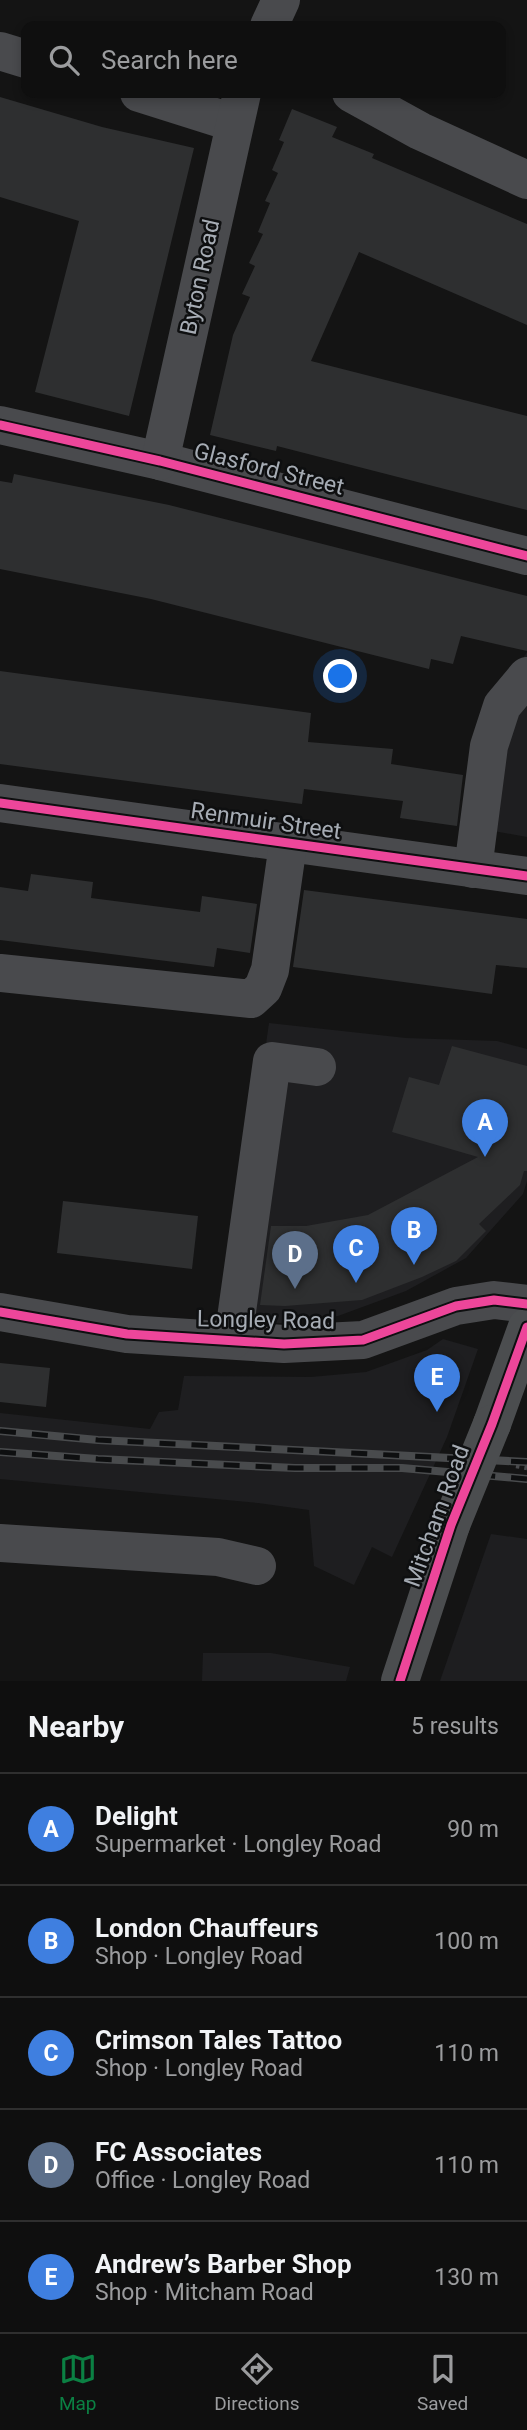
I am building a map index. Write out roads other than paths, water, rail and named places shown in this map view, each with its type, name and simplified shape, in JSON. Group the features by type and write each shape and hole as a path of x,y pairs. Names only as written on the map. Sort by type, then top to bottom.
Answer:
{"main road":[{"name":"Mitcham Road","path":"400,1681 451,1525 527,1327"}],"street":[{"path":"271,21 281,0"},
{"path":"0,51 21,57"},
{"path":"171,98 238,108"},
{"path":"360,98 420,131 527,180"},
{"name":"Byton Road","path":"160,461 238,108"},
{"name":"Glasford Street","path":"0,425 160,461 527,556"},
{"path":"473,869 489,746 502,706 527,676"},
{"name":"Renmuir Street","path":"0,803 527,876"},
{"path":"0,973 251,999 263,988 270,970 288,844"},
{"path":"233,1340 272,1060 317,1067"},
{"name":"Longley Road","path":"0,1312 127,1334 284,1343 363,1340 456,1306 494,1300 527,1304"},
{"path":"0,1543 218,1557 257,1566"}],"railway":[{"path":"0,1431 98,1440 527,1462"},
{"path":"0,1452 295,1468 402,1468 527,1479"}],"place":[{"name":"Delight","path":"485,1157"},
{"name":"London Chauffeurs","path":"414,1265"},
{"name":"Crimson Tales Tattoo","path":"356,1283"},
{"name":"FC Associates","path":"295,1289"},
{"name":"Andrew’s Barber Shop","path":"437,1412"}]}
